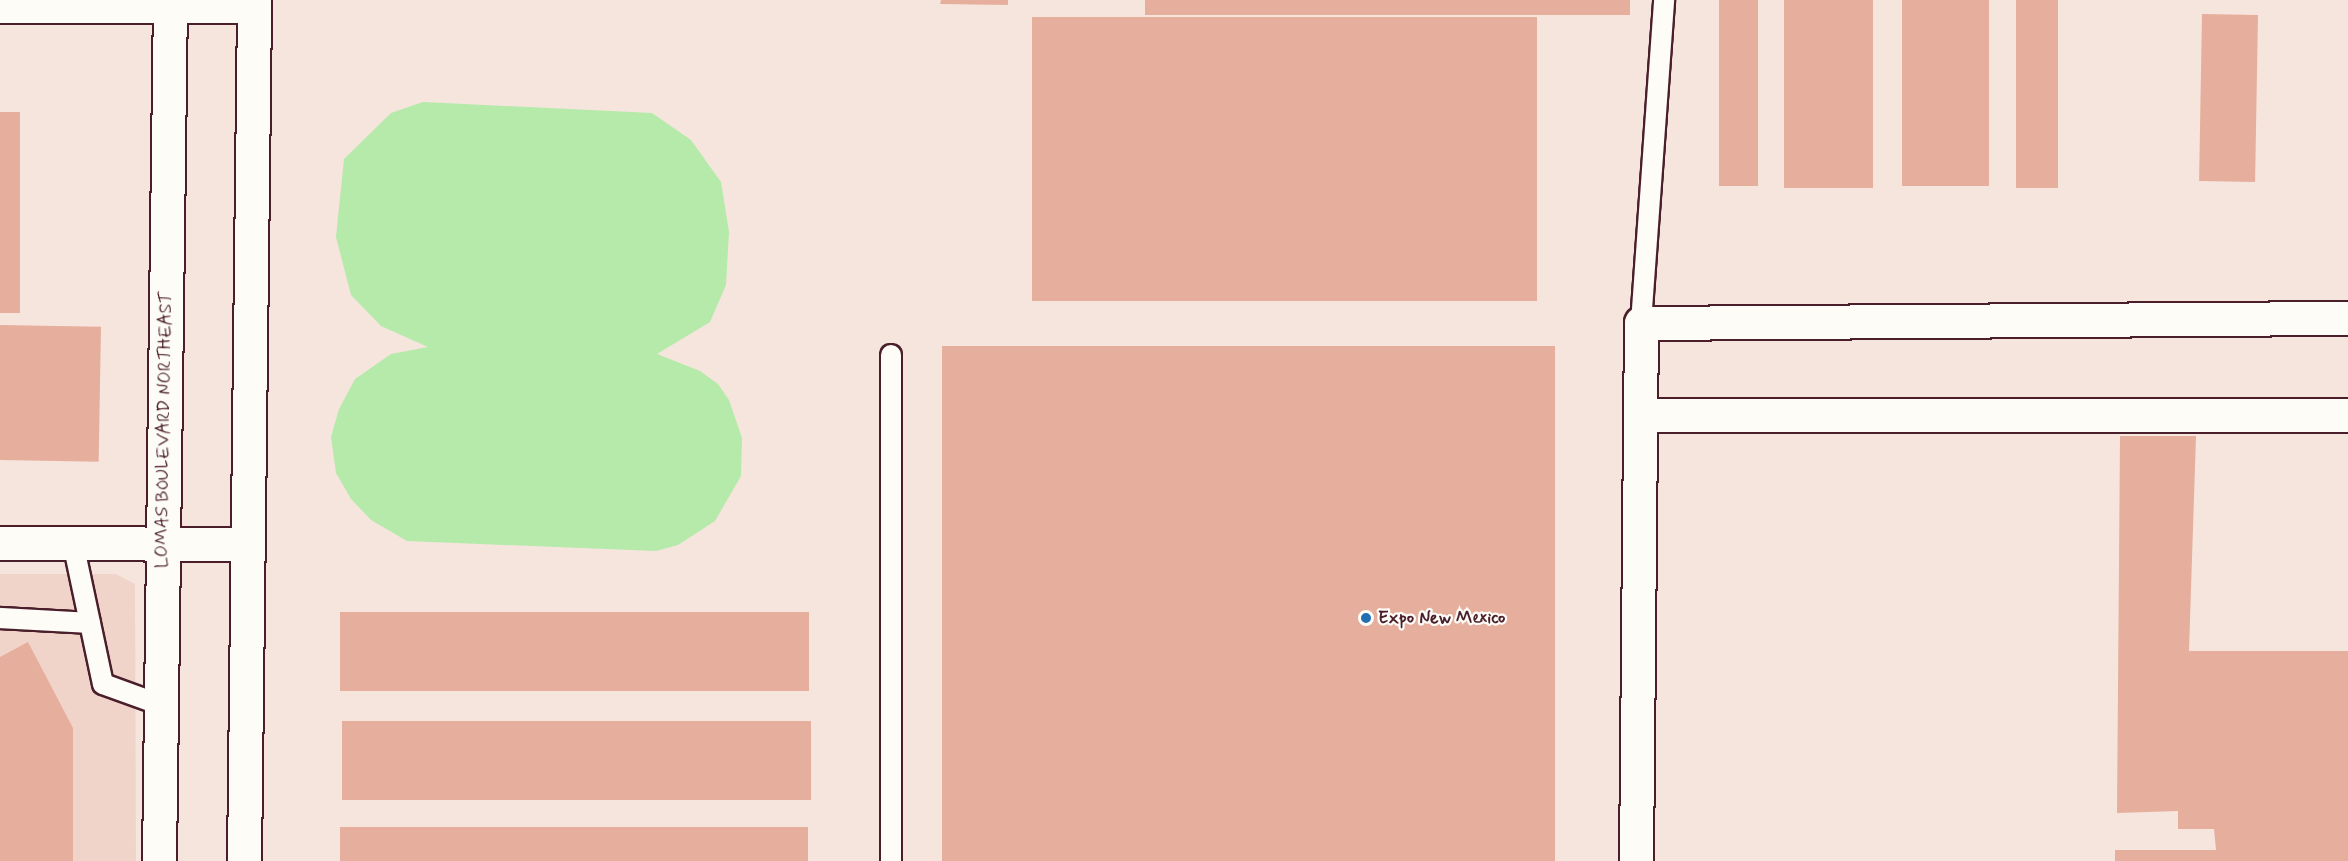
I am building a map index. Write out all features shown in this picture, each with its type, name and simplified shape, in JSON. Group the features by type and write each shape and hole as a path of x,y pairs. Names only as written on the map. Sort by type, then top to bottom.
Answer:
{"street":[{"name":"LOMAS BOULEVARD NORTHEAST","path":"159,861 170,3"},
{"path":"0,6 254,3 244,861"},
{"path":"1636,861 1641,323 2348,318"},
{"path":"1640,415 2348,415"},
{"path":"0,543 248,544"}],"lane":[{"path":"1641,323 1664,0"},
{"path":"891,355 891,861"},
{"path":"73,543 104,684 161,705"},
{"path":"0,618 90,623"}],"shaded area":[{"path":"0,574 116,574 135,584 136,861 0,861"}],"green space":[{"path":"423,102 652,113 691,140 721,182 729,232 726,285 710,322 657,354 700,371 718,384 729,400 742,438 741,476 715,521 678,545 656,551 407,541 371,520 351,499 336,473 331,437 339,409 355,379 391,354 428,347 381,326 351,295 336,237 344,159 391,113"}],"building":[{"path":"941,0 1008,0 1008,5 940,4"},
{"path":"1145,0 1630,0 1630,15 1145,15"},
{"path":"1719,0 1758,0 1758,186 1719,186"},
{"path":"1784,0 1873,0 1873,188 1784,188"},
{"path":"1902,0 1989,0 1989,186 1902,186"},
{"path":"2016,0 2058,0 2058,188 2016,188"},
{"path":"2202,14 2258,15 2255,182 2199,181"},
{"path":"1032,17 1537,17 1537,301 1032,301"},
{"path":"0,112 20,112 20,313 0,313"},
{"path":"0,325 101,327 99,462 0,460"},
{"path":"942,346 1555,346 1555,861 942,861"},
{"path":"2120,436 2196,436 2189,651 2348,651 2348,861 2115,861 2115,850 2216,850 2214,829 2178,829 2178,811 2117,813"},
{"path":"340,612 809,612 809,691 340,691"},
{"path":"28,642 73,728 73,861 0,861 0,657"},
{"path":"342,721 811,721 811,800 342,800"},
{"path":"340,827 808,827 808,861 340,861"}],"place":[{"name":"Expo New Mexico","path":"1366,618"}]}
